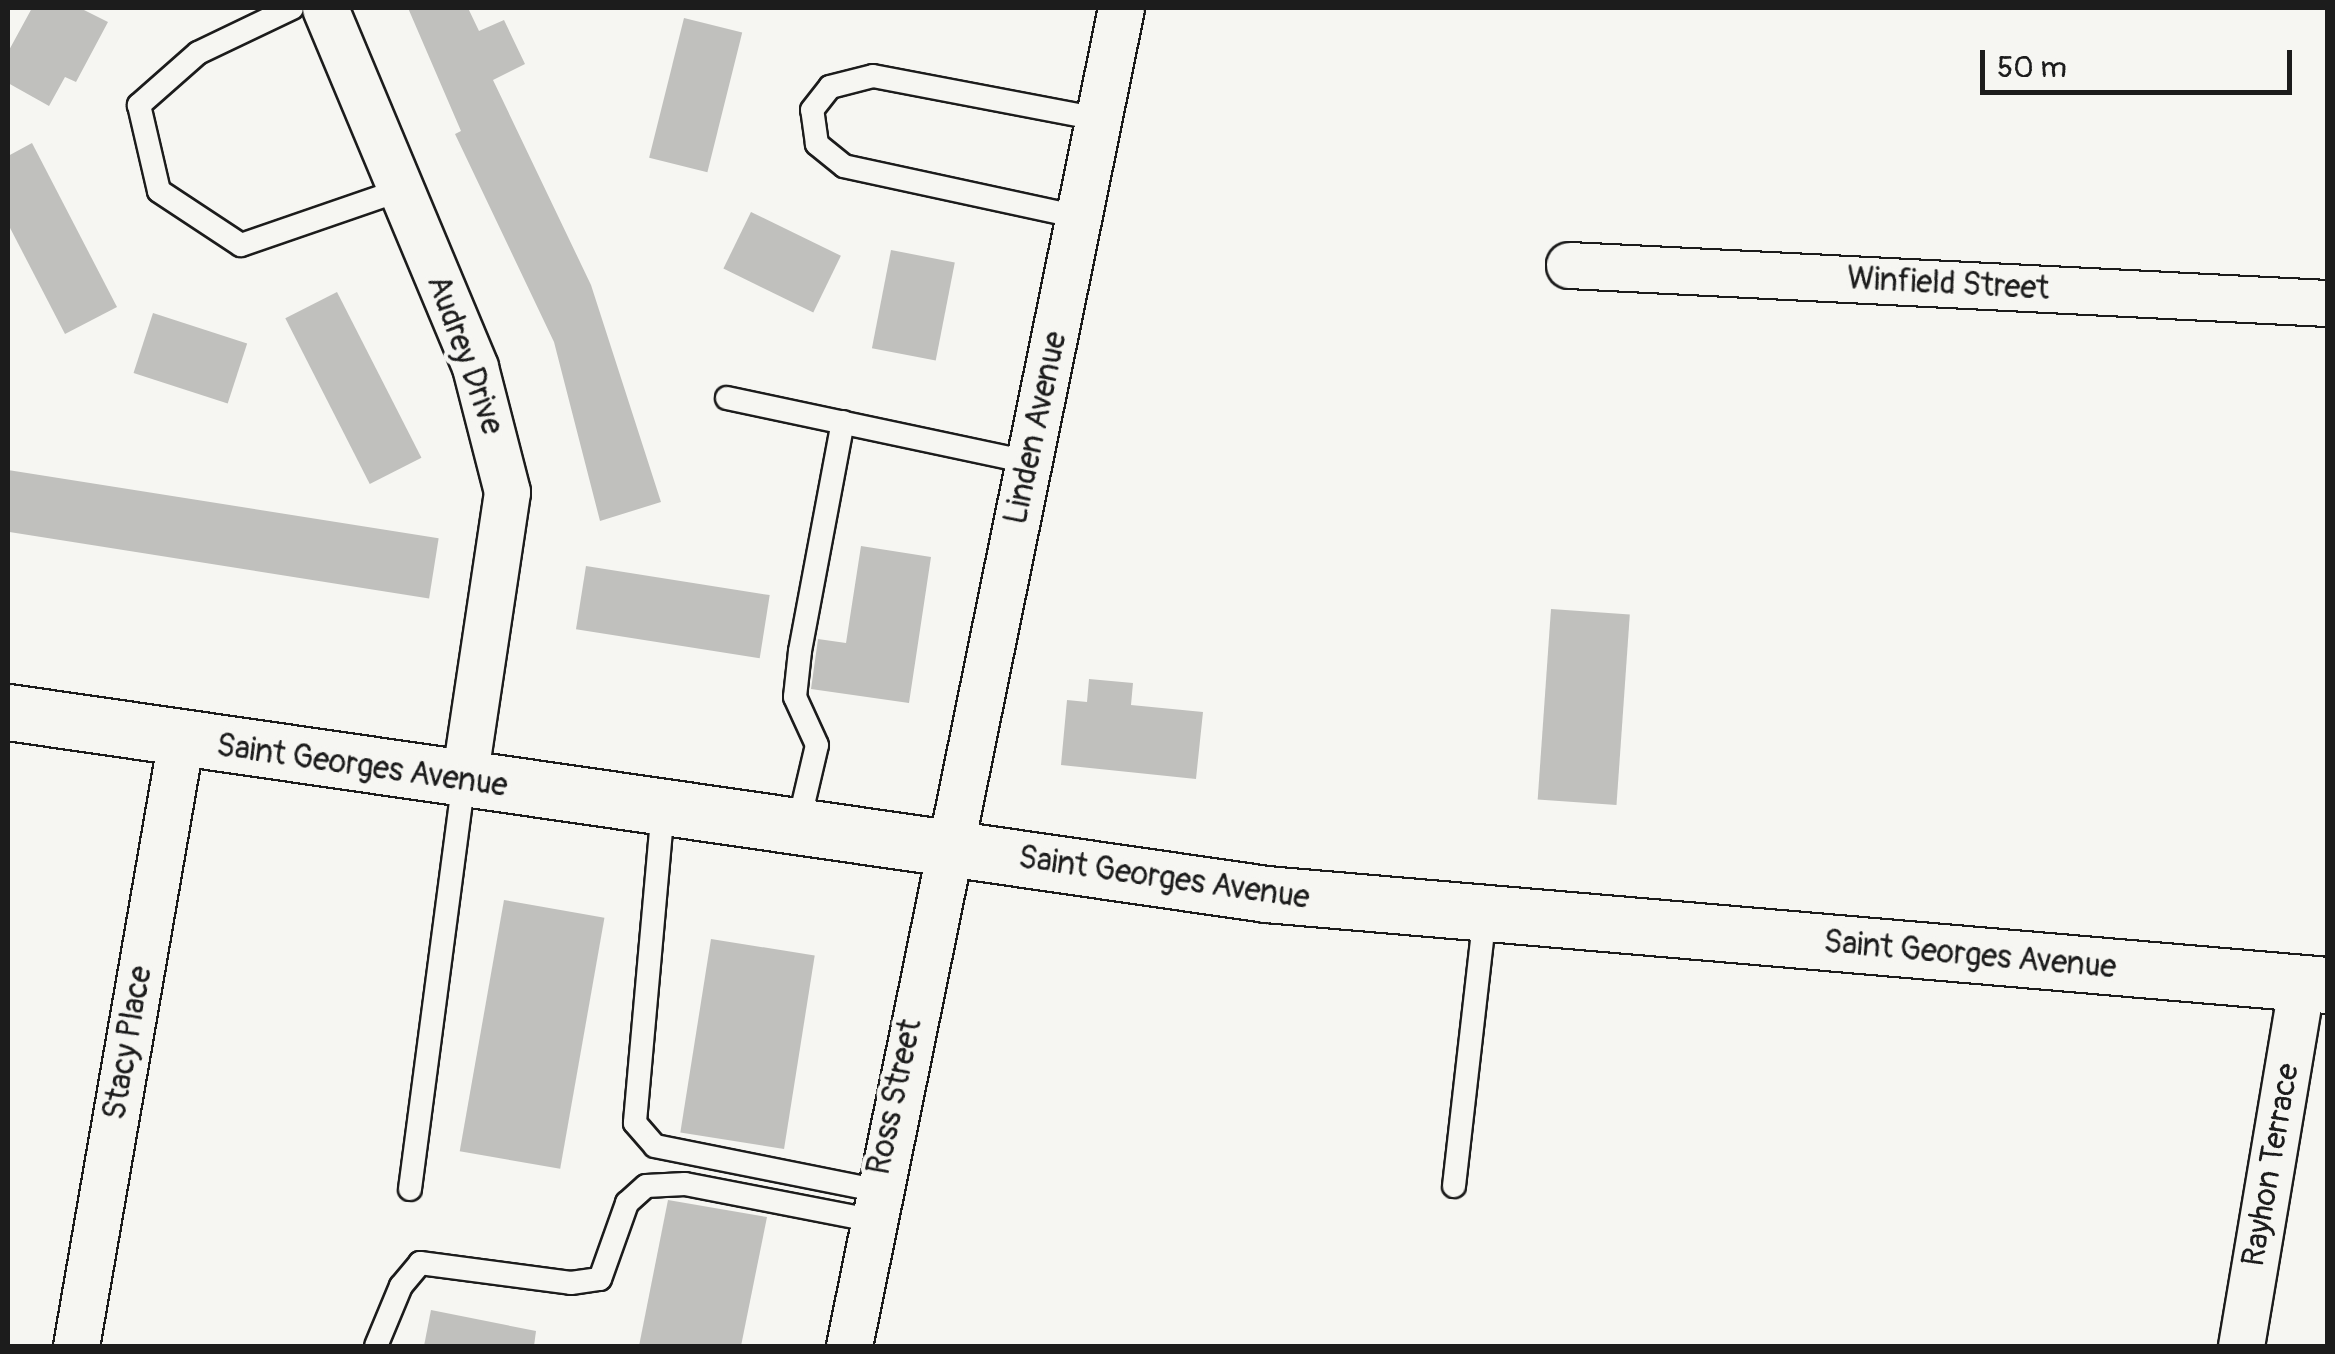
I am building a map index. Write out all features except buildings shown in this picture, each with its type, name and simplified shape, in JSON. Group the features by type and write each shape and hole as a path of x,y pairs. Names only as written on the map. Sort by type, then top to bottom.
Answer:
{"main road":[{"name":"Saint Georges Avenue","path":"8,712 1266,894 2315,984"}],"street":[{"name":"Audrey Drive","path":"325,8 475,368 508,492 464,781"},
{"name":"Linden Avenue","path":"947,848 1121,8"},
{"name":"Winfield Street","path":"1569,265 2328,303"},
{"name":"Stacy Place","path":"76,1346 181,740"},
{"name":"Ross Street","path":"849,1346 873,1205 947,848"},
{"name":"Rayhon Terrace","path":"2241,1346 2315,984"}],"lane":[{"path":"292,8 198,52 139,105 159,191 241,245 401,190"},
{"path":"1080,217 844,166 817,144 812,110 830,87 873,76 1098,119"},
{"path":"726,398 1028,462"},
{"path":"797,827 817,745 816,728 795,697 800,652 843,422"},
{"path":"410,1188 464,781"},
{"path":"663,808 635,1124 654,1146 873,1205"},
{"path":"1454,1186 1485,913"},
{"path":"376,1346 401,1286 420,1262 571,1283 600,1278 628,1203 646,1186 685,1184 873,1205"}]}
